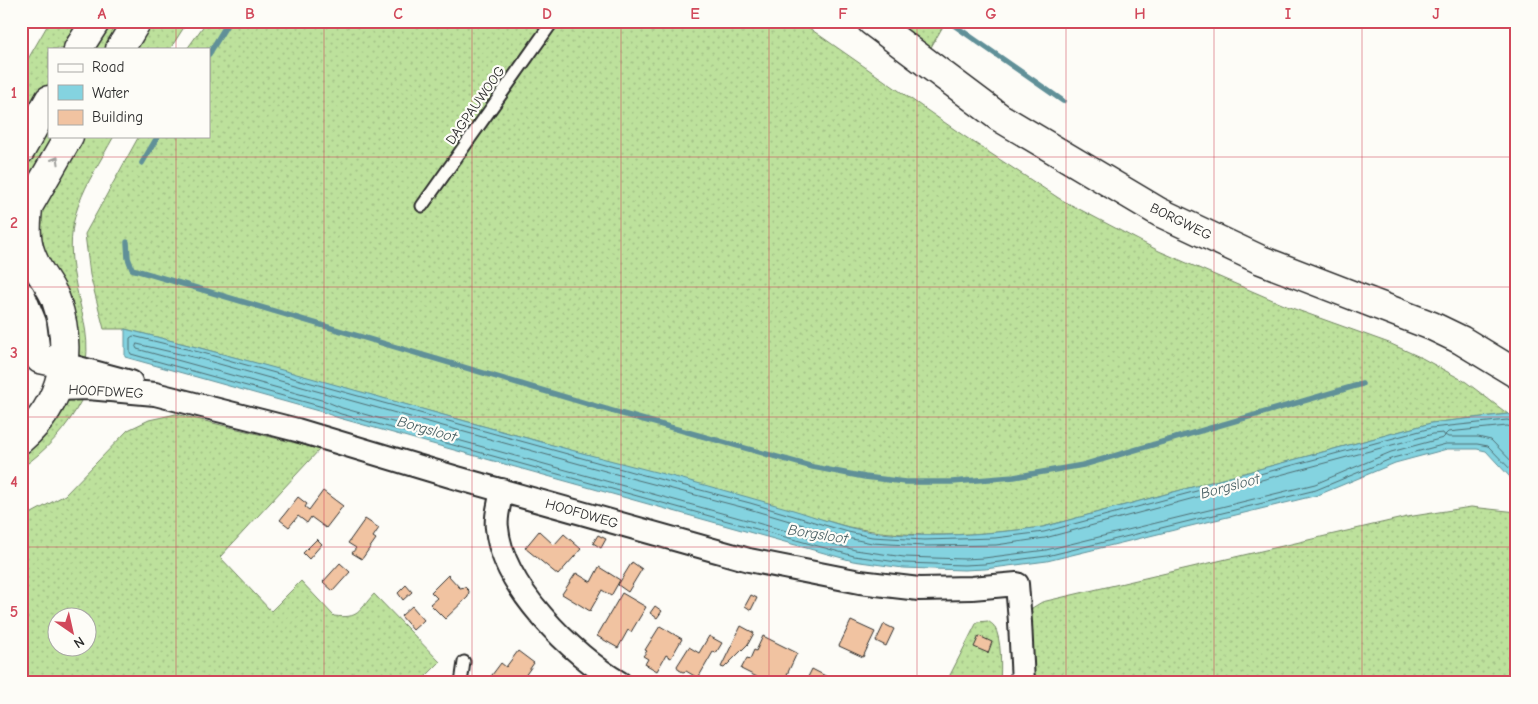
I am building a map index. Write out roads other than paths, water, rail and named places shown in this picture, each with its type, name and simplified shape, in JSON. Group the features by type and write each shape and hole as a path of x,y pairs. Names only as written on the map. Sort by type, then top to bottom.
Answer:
{"main road":[{"path":"79,48 96,21"},
{"path":"121,48 137,21"},
{"name":"BORGWEG","path":"871,21 999,118 1159,212 1261,260 1432,326 1461,340 1517,374"},
{"path":"21,150 48,102"},
{"path":"21,439 32,430 46,411 57,372 63,335 56,301 49,286 27,265 25,214 69,138"},
{"path":"21,296 32,323 36,354 57,372"},
{"path":"21,419 32,407 37,395 57,372"}],"street":[{"name":"HOOFDWEG","path":"57,372 88,388 155,394 297,430 749,560 860,582 918,589 972,588 1017,584 1023,683"},
{"path":"502,490 496,526 503,555 516,581 536,609 573,648 620,683"}],"lane":[{"name":"DAGPAUWOOG","path":"422,206 553,21"},
{"path":"461,683 464,662"}],"water":[{"name":"Borgsloot","path":"125,329 702,484 841,525 872,532 914,535 958,535 1043,527 1431,423 1508,414 1517,417 1517,501 1510,477 1486,451 1477,449 1447,449 1395,463 1318,495 1047,561 985,569 903,568 853,561 125,357"}],"waterway":[{"path":"210,52 229,21"},
{"path":"948,21 1063,101"},
{"path":"142,163 157,138"},
{"path":"127,242 128,258 132,269 612,411 813,467 865,477 905,482 952,482 1014,477 1083,465 1362,384"}]}
